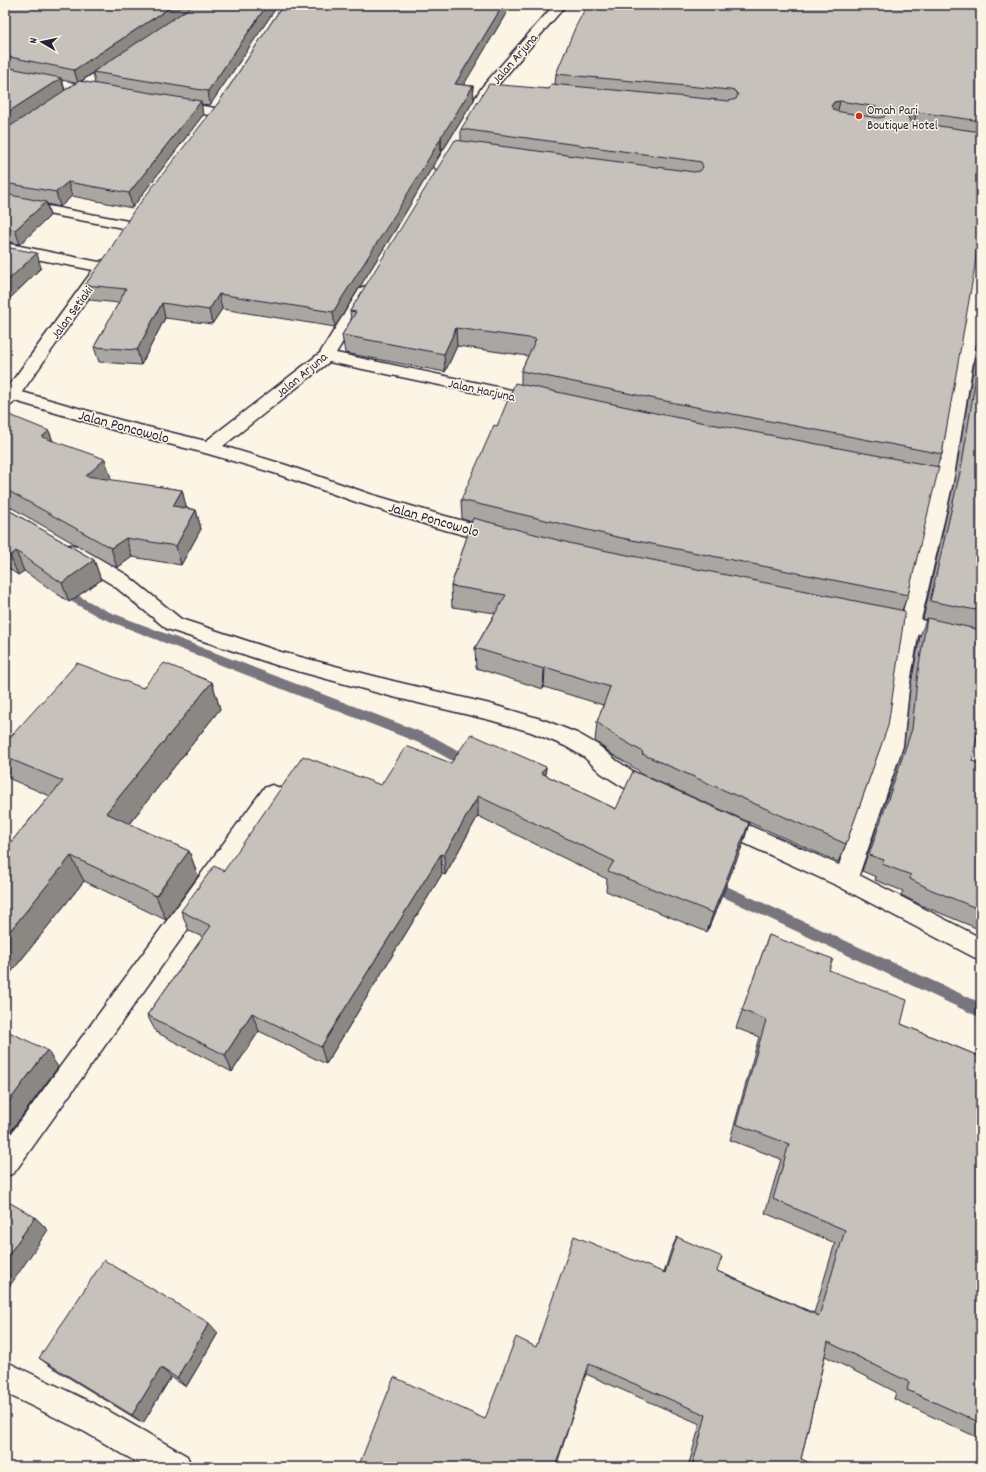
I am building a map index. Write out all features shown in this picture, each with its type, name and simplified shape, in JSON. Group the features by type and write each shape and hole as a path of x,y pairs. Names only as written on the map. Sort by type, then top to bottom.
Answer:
{"street":[{"name":"Jalan Arjuna","path":"435,177 449,151 487,90 560,5"},
{"path":"54,105 130,55"},
{"path":"64,86 94,91"},
{"path":"487,90 502,91"},
{"path":"205,124 223,99"},
{"path":"162,103 215,112"},
{"path":"449,151 465,154"},
{"path":"124,231 137,212"},
{"name":"Jalan Setiaki","path":"5,248 106,261 8,398"},
{"path":"910,625 974,347 981,249"},
{"name":"Jalan Arjuna","path":"209,448 326,356 372,282"},
{"name":"Jalan Harjuna","path":"326,356 556,405"},
{"name":"Jalan Poncowolo","path":"8,398 209,448 280,469 363,498 441,522 515,541"},
{"path":"890,471 944,482"},
{"path":"857,614 981,641"},
{"path":"5,1377 96,1421 176,1467"}],"lane":[{"path":"5,202 124,231"},
{"path":"53,541 120,580 174,624 279,659 490,712 537,726 572,740 591,751 609,767 631,781 674,800"},
{"path":"846,879 892,746 899,689 910,625"},
{"path":"5,1164 272,794"},
{"path":"702,814 846,879 981,950"}],"building":[{"path":"5,5 174,5 74,70 5,56"},
{"path":"194,5 267,5 208,91 93,72"},
{"path":"283,5 503,5 455,84 473,86 441,136 396,213 333,312 219,294 209,310 162,303 137,350 94,347 126,289 85,285 108,253 133,212 219,102"},
{"path":"587,5 981,5 981,121 917,112 911,113 908,118 911,122 981,132 981,227 978,231 975,266 942,454 675,403 521,371 536,339 456,328 444,354 342,335 356,312 350,311 455,140 694,172 700,171 703,167 701,162 461,129 489,84 549,89 551,84 729,101 736,99 738,95 735,91 730,90 556,74 575,28","holes":["840,101 884,108 887,112 884,117 878,118 835,111 831,106 834,102"]},
{"path":"5,67 61,78 5,114"},
{"path":"79,81 201,101 129,193 68,182 56,192 5,183 5,129"},
{"path":"5,194 46,202 15,230 5,228"},
{"path":"5,247 37,253 5,283"},
{"path":"981,345 981,611 930,601 962,464"},
{"path":"515,383 674,417 939,467 908,595 617,537 461,500 494,425 497,426"},
{"path":"10,415 49,431 42,437 105,459 86,476 182,490 173,506 196,510 176,546 126,538 111,548 5,489 5,420"},
{"path":"5,508 94,560 62,583 16,551 10,556 5,553"},
{"path":"473,518 573,544 905,611 888,726 846,844 642,754 643,752 614,735 597,722 610,687 475,648 506,595 451,586"},
{"path":"927,618 981,630 981,718 972,761 981,764 981,910 932,890 910,879 911,875 882,864 884,860 869,855 912,729 918,671"},
{"path":"77,663 143,688 164,663 212,682 106,813 189,851 156,896 71,856 5,937 5,849 63,781 5,757 5,743"},
{"path":"471,734 546,767 541,773 616,809 633,771 749,823 713,913 608,871 614,861 478,796 444,855 441,854 321,1047 252,1013 225,1055 147,1015 211,926 181,911 214,866 224,871 303,756 381,785 406,746 451,763"},
{"path":"769,935 833,959 829,970 907,1000 901,1024 981,1057 981,1423 907,1390 909,1382 828,1342 801,1459 818,1467 692,1467 706,1415 589,1364 555,1467 362,1467 359,1465 394,1377 485,1419 516,1337 536,1347 574,1236 665,1273 677,1237 722,1257 717,1271 819,1316 845,1230 773,1199 789,1144 736,1124 766,1020 742,1010"},
{"path":"5,1030 47,1050 5,1107"},
{"path":"5,1200 35,1217 5,1260"},
{"path":"104,1260 209,1323 177,1378 161,1368 132,1415 39,1358"}],"waterway":[{"path":"60,590 103,614 429,741 470,764"},
{"path":"709,884 981,1011"}],"place":[{"name":"Omah Pari Boutique Hotel","path":"859,116"}]}
